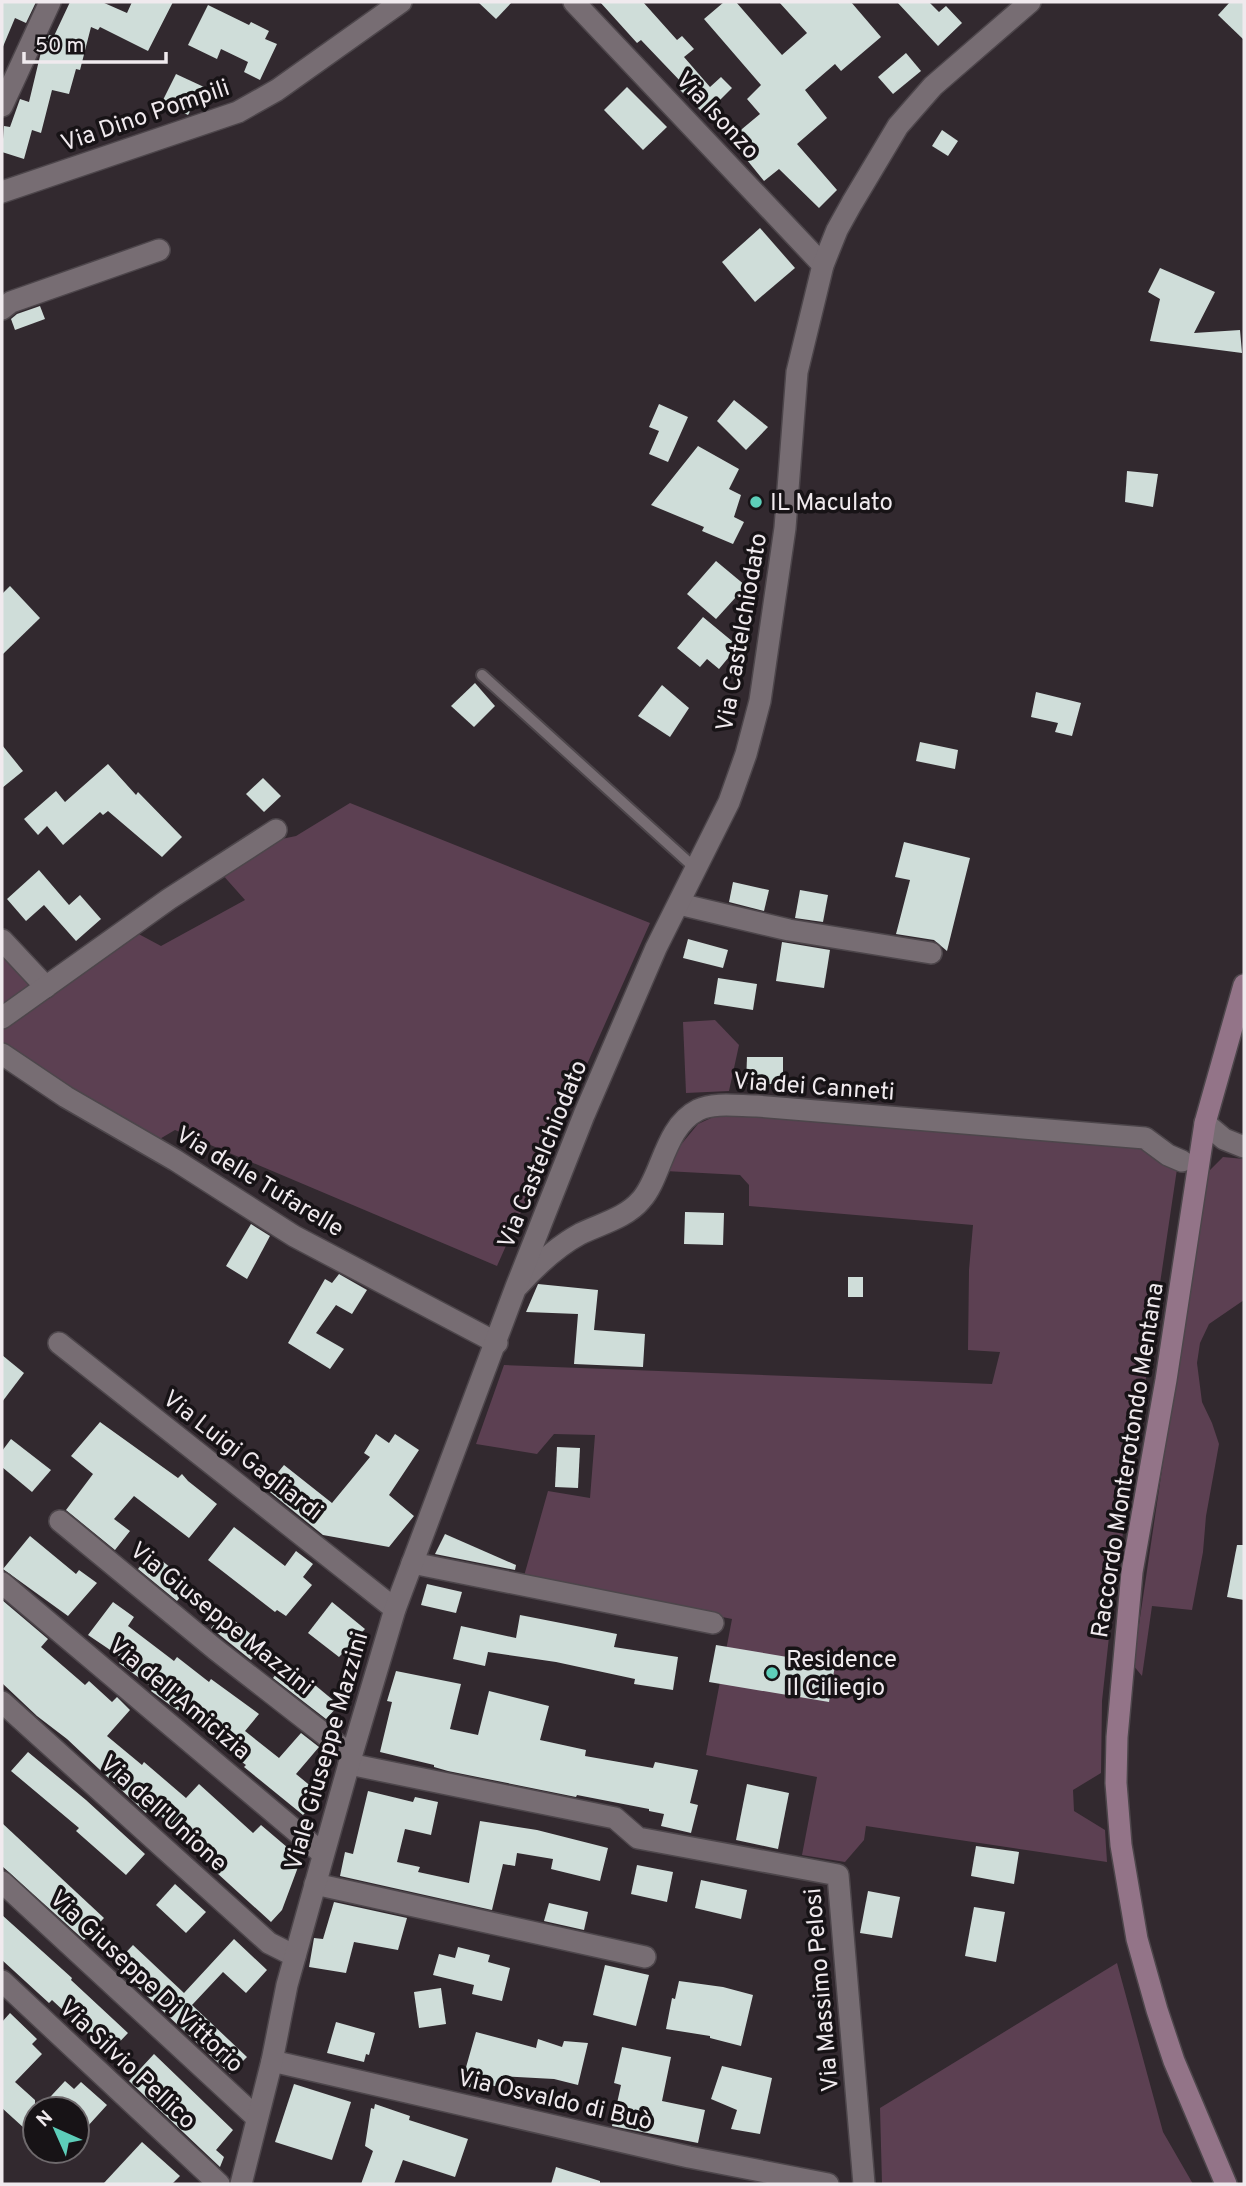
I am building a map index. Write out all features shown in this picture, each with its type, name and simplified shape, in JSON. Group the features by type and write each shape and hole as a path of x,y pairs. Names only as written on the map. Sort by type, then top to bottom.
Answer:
{"main road":[{"name":"Raccordo Monterotondo Mentana","path":"1226,2184 1178,2070 1143,1965 1126,1878 1116,1783 1117,1737 1132,1572 1166,1380 1205,1123 1244,985"}],"street":[{"path":"2,106 50,2"},
{"name":"Via Dino Pompili","path":"2,192 238,112 277,90 401,2"},
{"name":"Via Isonzo","path":"574,2 823,265"},
{"name":"Via Castelchiodato","path":"496,1342 584,1115 656,948 729,802 746,754 760,701 785,528 797,372 823,265 837,230 898,126 933,86 1030,2"},
{"path":"2,309 11,302 159,250"},
{"path":"2,1018 169,899 276,830"},
{"path":"679,904 789,930 931,953"},
{"path":"2,940 46,987"},
{"name":"Via delle Tufarelle","path":"2,1054 52,1088 175,1160 293,1236 496,1342"},
{"name":"Via dei Canneti","path":"516,1287 536,1266 567,1242 637,1204 649,1189 676,1132 691,1115 707,1107 757,1107 1145,1138 1168,1155 1182,1161"},
{"path":"1205,1123 1224,1139 1244,1147"},
{"name":"Viale Giuseppe Mazzini","path":"241,2184 271,2061 286,1985 350,1759 412,1563 496,1342"},
{"name":"Via Luigi Gagliardi","path":"59,1343 396,1609"},
{"name":"Via Giuseppe Mazzini","path":"60,1521 350,1759"},
{"path":"412,1563 713,1623"},
{"name":"Via dell'Amicizia","path":"2,1583 323,1854"},
{"name":"Via dell'Unione","path":"2,1702 269,1943 295,1956"},
{"name":"Via Massimo Pelosi","path":"350,1759 615,1818 638,1838 838,1875 864,2184"},
{"name":"Via Giuseppe Di Vittorio","path":"2,1882 257,2118"},
{"path":"315,1884 645,1957"},
{"name":"Via Silvio Pellico","path":"2,1981 219,2184"},
{"name":"Via Osvaldo di Buò","path":"271,2061 689,2157 828,2184"}],"lane":[{"path":"482,675 696,869"}],"shaded area":[{"path":"350,803 650,923 497,1266 175,1130 158,1140 5,1048 3,1044 2,1033 9,1019 133,931 161,946 245,900 221,873 272,841 296,836"},
{"path":"2,954 32,986 2,1005"},
{"path":"715,1020 739,1045 729,1091 686,1093 683,1022"},
{"path":"720,1114 1147,1144 1177,1169 1113,1600 1102,1701 1101,1773 1073,1790 1074,1811 1105,1830 1107,1862 866,1826 864,1840 845,1862 802,1855 817,1777 706,1755 732,1619 524,1576 548,1491 590,1498 595,1435 554,1434 537,1454 476,1444 504,1365 992,1384 1000,1352 968,1350 969,1270 973,1225 749,1206 749,1185 740,1175 665,1171 674,1153 698,1124"},
{"path":"1223,1157 1244,1159 1244,1300 1209,1324 1200,1343 1197,1363 1202,1402 1219,1444 1206,1516 1203,1552 1192,1610 1152,1606 1142,1676 1133,1665 1204,1186 1210,1170"},
{"path":"1117,1963 1163,2132 1193,2184 882,2184 880,2108"}],"building":[{"path":"2,2 36,2 26,23 15,18 2,49"},
{"path":"70,2 102,2 127,13 132,2 173,2 148,51 100,27 98,30 91,27 80,70 76,69 69,94 52,90 41,133 32,130 24,159 2,152 4,126 10,127 20,99 29,102 41,52 49,35 54,36"},
{"path":"478,2 512,2 496,19"},
{"path":"600,2 643,2 677,40 682,36 694,49 684,57 710,87 721,77 732,88 705,115 678,88 683,84 641,40 637,43"},
{"path":"724,2 736,2 782,55 807,33 779,2 851,2 881,37 841,71 835,64 805,90 827,118 797,144 837,190 819,208 779,169 764,181 730,139 760,114 747,99 761,85 704,19"},
{"path":"897,2 929,2 939,12 946,6 962,23 938,46"},
{"path":"1230,2 1244,2 1244,40 1218,15"},
{"path":"208,5 249,25 251,22 269,31 265,39 277,44 260,80 244,72 248,62 221,49 217,59 188,45"},
{"path":"906,53 921,71 893,94 878,77"},
{"path":"176,74 204,87 188,115 162,102"},
{"path":"627,87 667,127 643,150 604,110"},
{"path":"942,130 958,141 948,156 932,146"},
{"path":"760,228 795,268 755,302 722,262"},
{"path":"1160,268 1215,292 1194,333 1240,330 1242,353 1150,341 1160,299 1148,292"},
{"path":"40,306 45,319 15,330 11,319 17,314"},
{"path":"734,400 768,427 746,450 717,421"},
{"path":"659,404 688,417 668,462 649,454 659,431 649,427"},
{"path":"698,446 739,469 729,489 741,495 734,517 744,522 733,544 702,531 704,527 651,505"},
{"path":"1127,471 1158,474 1153,507 1125,502"},
{"path":"716,561 746,586 716,619 687,594"},
{"path":"10,586 40,618 2,655 2,594"},
{"path":"703,617 738,646 719,669 707,659 700,667 677,648"},
{"path":"475,683 495,706 474,727 451,706"},
{"path":"662,685 689,708 670,737 638,716"},
{"path":"1036,692 1081,703 1072,736 1055,732 1058,723 1031,717"},
{"path":"920,742 958,750 955,769 916,761"},
{"path":"2,745 23,771 2,788"},
{"path":"108,764 136,795 138,792 182,837 162,857 108,811 103,815 100,812 63,845 47,826 38,835 24,819 56,791 65,802"},
{"path":"263,778 281,796 264,812 246,794"},
{"path":"904,842 970,858 947,951 934,940 896,934 910,880 895,877"},
{"path":"39,870 69,905 80,895 101,919 76,941 44,905 26,921 7,899"},
{"path":"733,882 769,890 764,911 729,902"},
{"path":"800,890 828,895 823,922 795,918"},
{"path":"688,939 728,950 723,968 683,958"},
{"path":"782,942 830,950 824,988 776,981"},
{"path":"718,978 757,984 753,1010 714,1004"},
{"path":"747,1057 783,1057 783,1084 746,1084"},
{"path":"685,1212 724,1213 723,1245 684,1244"},
{"path":"251,1224 270,1236 247,1279 226,1266"},
{"path":"339,1274 367,1290 352,1314 336,1305 316,1333 344,1349 330,1369 288,1343 325,1279 332,1283"},
{"path":"848,1277 863,1277 863,1297 848,1297"},
{"path":"538,1284 598,1290 594,1330 645,1334 643,1367 574,1364 578,1314 526,1312"},
{"path":"2,1355 24,1373 2,1402"},
{"path":"100,1422 178,1478 182,1474 217,1504 189,1538 134,1496 114,1519 130,1531 115,1550 66,1510 93,1474 71,1456"},
{"path":"376,1434 389,1443 395,1434 419,1450 389,1495 414,1516 389,1547 323,1535 265,1488 284,1465 332,1503 370,1457 364,1453"},
{"path":"11,1439 51,1470 32,1492 2,1467 2,1451"},
{"path":"557,1447 580,1448 578,1488 555,1487"},
{"path":"234,1527 285,1566 296,1551 313,1564 303,1577 312,1585 286,1616 277,1610 275,1612 208,1560"},
{"path":"445,1534 516,1565 515,1570 435,1554"},
{"path":"30,1536 76,1574 79,1570 97,1583 68,1616 3,1569"},
{"path":"1237,1545 1244,1545 1244,1600 1227,1597"},
{"path":"151,1552 191,1584 177,1601 138,1569"},
{"path":"427,1584 462,1592 456,1613 421,1605"},
{"path":"2,1600 48,1639 41,1647 85,1685 89,1681 112,1702 117,1697 130,1710 107,1736 142,1765 144,1762 186,1798 199,1784 253,1833 261,1825 301,1859 282,1910 271,1922 217,1873 220,1870 151,1807 146,1813 2,1683"},
{"path":"113,1602 134,1617 128,1626 174,1661 177,1657 209,1682 211,1679 259,1714 245,1731 279,1758 301,1733 319,1747 296,1774 313,1788 314,1803 303,1815 244,1767 246,1765 212,1740 215,1736 151,1691 153,1688 119,1663 122,1658 88,1635"},
{"path":"332,1602 365,1629 339,1657 308,1633"},
{"path":"224,1612 263,1644 251,1660 211,1628"},
{"path":"520,1615 617,1634 614,1647 678,1657 673,1690 634,1684 635,1679 556,1662 488,1652 485,1666 453,1659 461,1626 516,1638"},
{"name":"Residence Il Ciliegio","path":"716,1645 835,1665 829,1702 709,1682"},
{"path":"286,1661 339,1705 326,1719 273,1678"},
{"path":"396,1671 461,1684 450,1729 478,1735 489,1691 549,1706 540,1740 586,1750 585,1756 653,1768 655,1762 698,1770 690,1803 698,1805 691,1833 661,1826 664,1814 649,1809 448,1771 380,1752 392,1702 387,1701"},
{"path":"28,1752 145,1854 126,1875 76,1831 79,1828 11,1771"},
{"path":"747,1784 789,1793 778,1849 736,1840"},
{"path":"368,1791 413,1802 415,1797 438,1802 431,1835 405,1829 397,1862 420,1867 418,1872 469,1883 480,1821 537,1830 608,1848 600,1881 551,1869 553,1859 517,1853 515,1866 503,1864 492,1910 340,1876 345,1852 353,1854"},
{"path":"2,1823 104,1918 84,1940 2,1866"},
{"path":"976,1846 1019,1852 1014,1884 971,1876"},
{"path":"637,1865 673,1872 667,1902 631,1894"},
{"path":"701,1880 747,1890 741,1919 695,1908"},
{"path":"175,1884 206,1912 186,1933 156,1905"},
{"path":"868,1891 900,1897 892,1938 860,1933"},
{"path":"334,1902 407,1918 398,1950 354,1942 346,1973 309,1967 314,1938 323,1939"},
{"path":"549,1903 588,1912 584,1930 544,1921"},
{"path":"974,1907 1005,1912 996,1962 965,1956"},
{"path":"2,1915 128,2033 109,2053 52,2000 49,2003 2,1960"},
{"path":"234,1939 267,1970 246,1993 223,1972 192,2005 247,2057 230,2074 114,1965 133,1945 184,1993"},
{"path":"458,1947 490,1955 488,1962 510,1968 502,2001 472,1994 474,1985 433,1975 439,1954 455,1958"},
{"path":"605,1965 649,1975 636,2026 593,2015"},
{"path":"679,1981 723,1987 753,1995 741,2046 710,2036 666,2029 672,1998 675,1999"},
{"path":"441,1988 446,2024 419,2028 414,1992"},
{"path":"10,2013 37,2039 32,2044 42,2054 15,2082 29,2095 21,2095 21,2125 2,2108 2,2022"},
{"path":"336,2022 375,2033 369,2055 366,2054 364,2062 327,2053"},
{"path":"476,2032 536,2048 538,2039 562,2047 564,2041 588,2043 578,2085 554,2079 501,2076 498,2087 491,2085 488,2092 461,2085"},
{"path":"622,2047 671,2057 662,2101 705,2110 698,2143 612,2126 621,2085 614,2083"},
{"path":"154,2054 233,2130 216,2150 224,2157 220,2167 129,2081"},
{"path":"722,2066 772,2078 760,2134 731,2129 737,2110 711,2099"},
{"path":"65,2081 74,2089 81,2082 107,2105 91,2123 91,2095 52,2095"},
{"path":"294,2084 351,2102 332,2160 275,2142"},
{"path":"375,2104 410,2116 409,2120 468,2139 455,2177 403,2160 394,2184 361,2184 373,2151 365,2146 371,2108 374,2109"},
{"path":"142,2142 180,2176 172,2184 103,2184"},
{"path":"556,2167 600,2181 600,2184 551,2184"}],"place":[{"name":"IL Maculato","path":"756,502"},
{"name":"Residence Il Ciliegio","path":"772,1673"}]}
